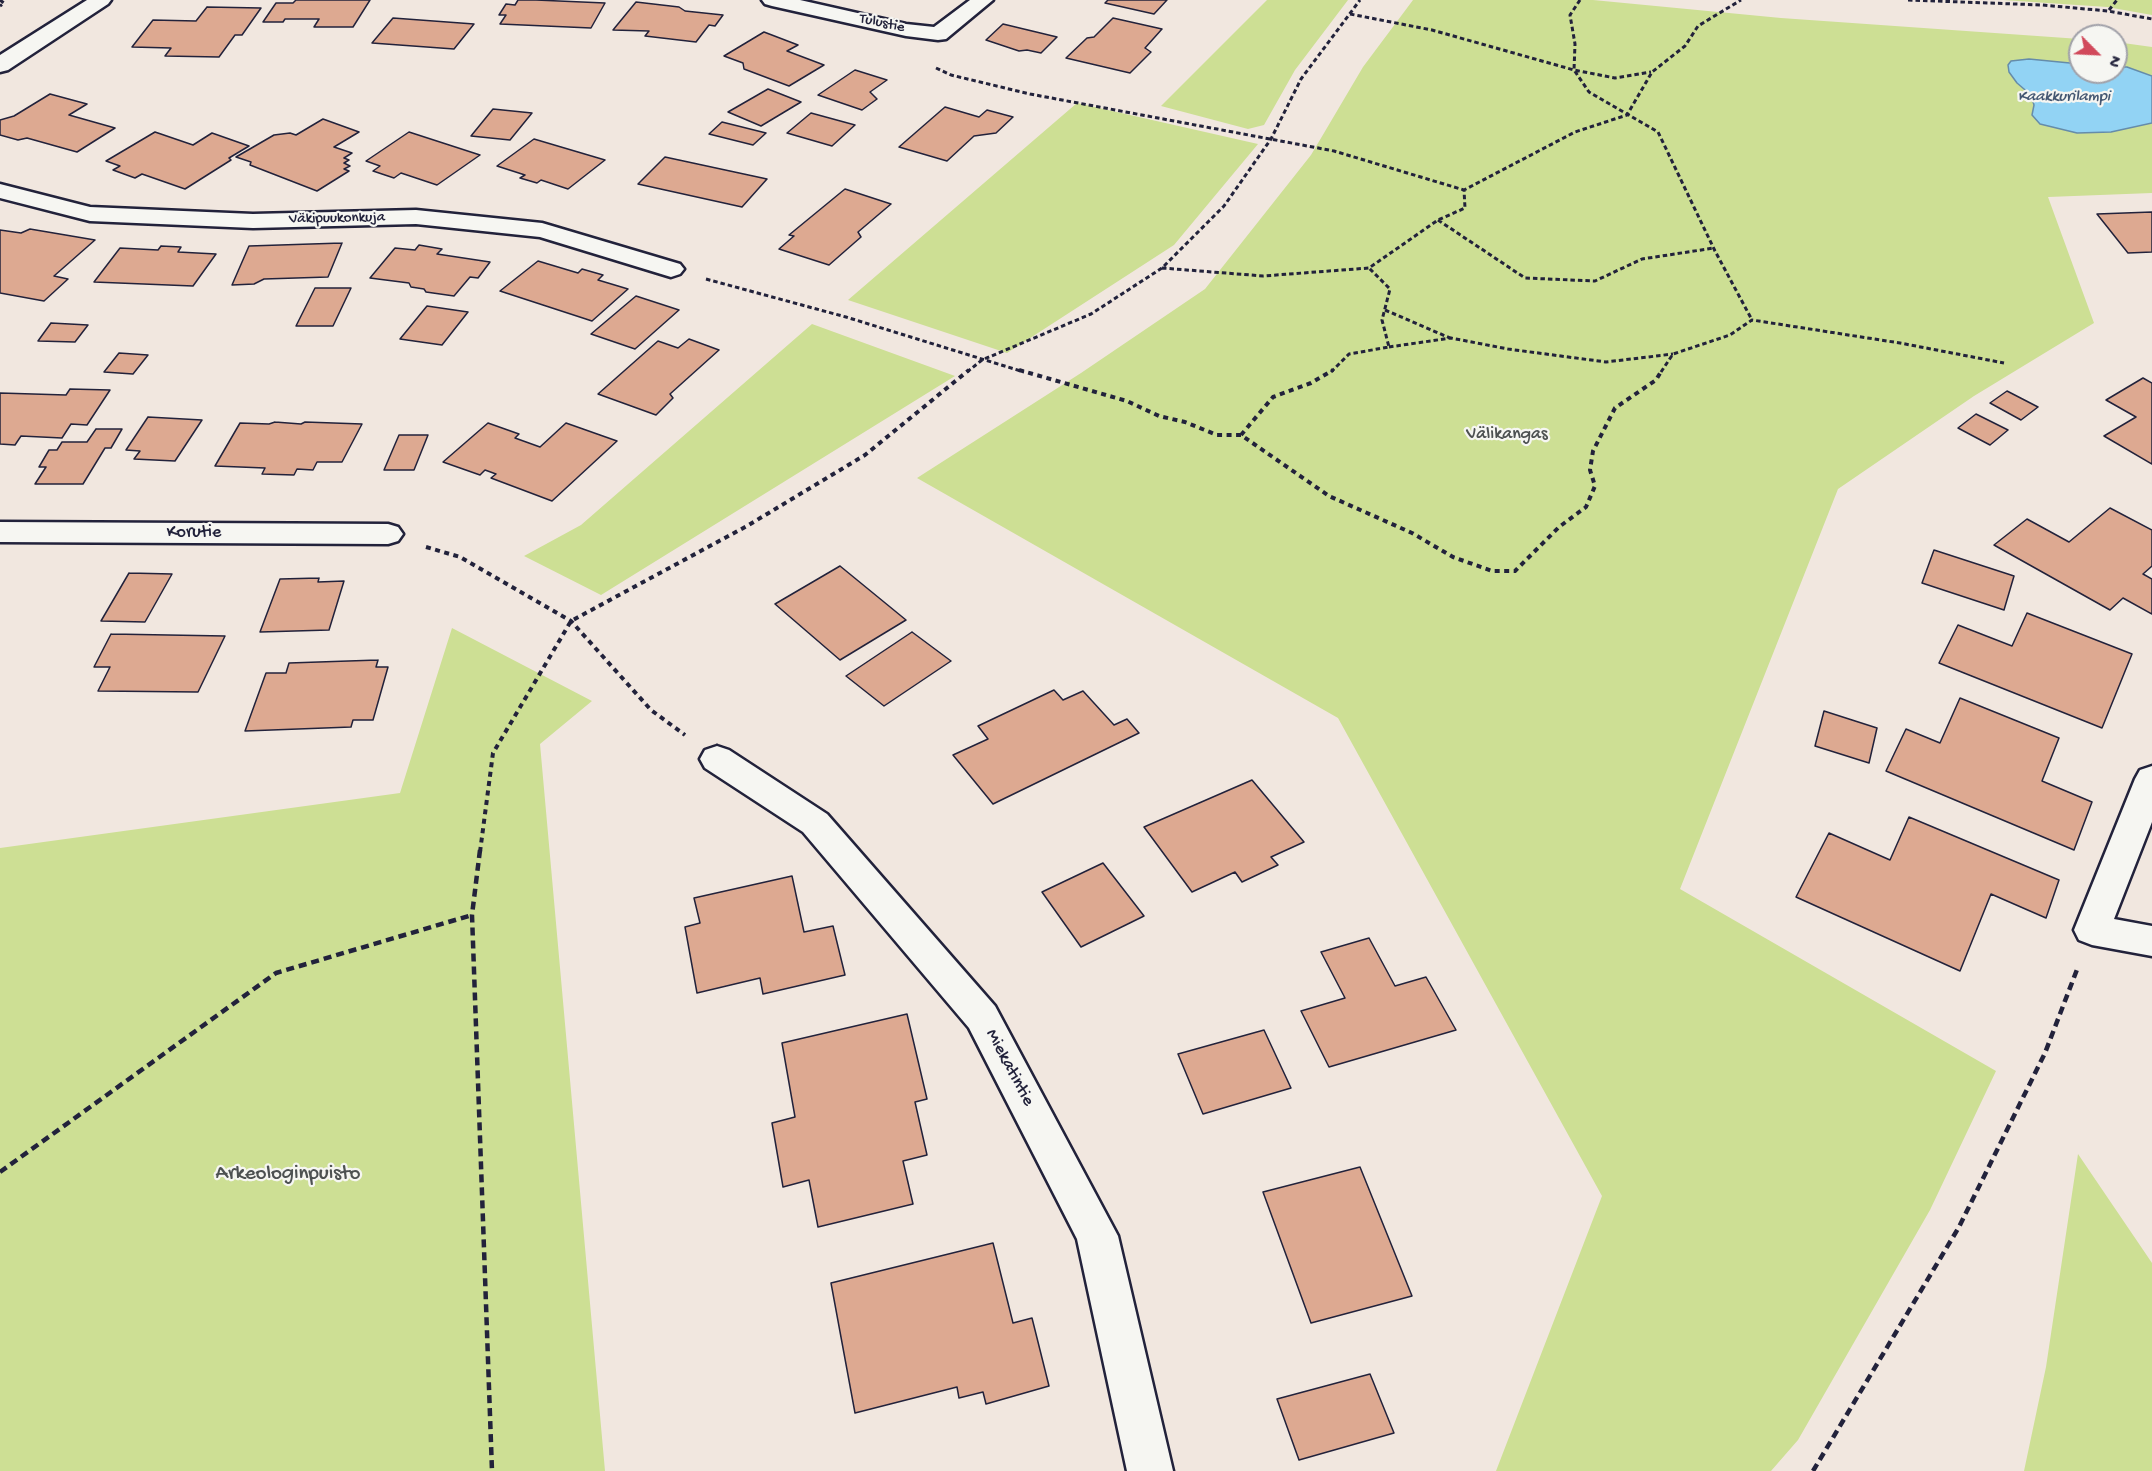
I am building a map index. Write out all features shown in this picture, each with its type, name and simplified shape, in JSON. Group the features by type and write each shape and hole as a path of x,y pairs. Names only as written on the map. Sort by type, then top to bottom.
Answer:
{"street":[{"path":"0,65 101,0"},
{"name":"Tulustie","path":"772,0 906,30 938,34 983,0"},
{"name":"Väkipuukonkuja","path":"0,191 90,214 253,220 416,217 542,230 671,269"},
{"name":"Korutie","path":"0,532 388,534"},
{"name":"Miekatintie","path":"717,759 815,823 982,1017 1097,1236 1150,1471"},
{"path":"2152,778 2092,930 2152,941"}],"path":[{"path":"0,0 4,3 0,6"},
{"path":"492,1471 472,915 493,753 571,621 747,526 865,455 982,360 1091,314 1162,268 1224,206 1271,139 1301,79 1360,0"},
{"path":"1580,0 1570,15 1575,44 1574,69 1590,92 1659,132 1714,248 1752,320"},
{"path":"906,30 905,53 951,75 1030,94 1334,151 1464,190 1575,132 1627,115 1652,72 1685,46 1698,26 1741,0"},
{"path":"1908,0 2042,5 2108,11 2152,19"},
{"path":"2108,11 2117,0"},
{"path":"1350,14 1432,30 1574,69 1616,78 1652,72"},
{"path":"1162,268 1263,276 1369,267 1438,220 1466,208 1464,190"},
{"path":"1438,220 1525,278 1595,281 1642,259 1714,248"},
{"path":"1369,267 1390,289 1382,320 1389,347"},
{"path":"671,269 846,317 982,360 1127,401 1159,416 1185,422 1217,435 1241,435 1329,496 1412,532 1453,557 1492,571 1515,571 1559,527 1586,507 1595,486 1590,470 1593,451 1615,408 1656,380 1673,354"},
{"path":"1385,310 1451,338 1508,349 1606,362 1673,354 1730,335 1752,320 1900,343 2004,363"},
{"path":"1241,435 1273,397 1311,384 1330,373 1349,354 1451,338"},
{"path":"388,534 460,558 571,621 651,710 717,759"},
{"path":"0,1172 276,973 472,915"},
{"path":"1813,1471 1959,1227 2045,1053 2092,930"}],"green space":[{"path":"1267,0 1348,0 1295,70 1264,125 1248,129 1161,106"},
{"name":"Välikangas","path":"1413,0 1593,0 1781,18 2068,38 2068,63 2029,59 2011,61 2017,83 2031,95 2040,124 2077,133 2111,132 2152,123 2152,193 2048,197 2094,323 1974,396 1838,489 1680,889 1996,1071 1930,1210 1798,1440 1771,1471 1496,1471 1602,1196 1338,718 917,478 1081,373 1205,289 1311,155 1363,67"},
{"path":"2003,0 2152,0 2152,15 2107,7"},
{"path":"2128,44 2152,47 2152,76 2128,67"},
{"path":"1077,103 1258,144 1174,245 1007,353 848,300"},
{"path":"812,324 955,376 601,595 524,556 581,525"},
{"name":"Arkeologinpuisto","path":"452,628 592,701 540,744 605,1471 0,1471 0,848 400,793"},
{"path":"2078,1154 2152,1263 2152,1471 2024,1471 2046,1367"}],"water":[{"name":"Kaakkurilampi","path":"2029,59 2068,63 2068,84 2128,84 2128,67 2152,76 2152,123 2111,132 2077,133 2040,124 2032,115 2034,105 2031,95 2017,83 2009,72 2008,65 2011,61"}],"building":[{"path":"296,0 370,0 353,27 314,27 319,19 285,19 283,22 263,22 276,3 293,3"},
{"path":"518,0 605,3 591,28 500,24 506,15 499,15 506,4 515,5"},
{"path":"1108,0 1167,0 1154,14 1105,3"},
{"path":"636,2 723,15 715,26 709,25 696,42 645,36 649,31 613,30"},
{"path":"207,7 261,8 242,35 235,35 219,57 165,56 171,48 132,47 153,20 196,21"},
{"path":"393,18 474,24 454,49 372,43"},
{"path":"1113,18 1162,29 1145,48 1151,52 1130,73 1066,58 1087,38 1094,37"},
{"path":"1003,24 1057,37 1041,53 1019,51 986,40"},
{"path":"764,32 798,45 787,51 824,65 789,86 744,69 743,63 724,56"},
{"path":"855,70 887,80 870,92 877,99 862,110 818,95"},
{"path":"768,89 801,102 761,126 728,112"},
{"path":"50,94 87,104 69,115 115,128 77,152 27,138 18,140 0,135 0,120 14,116"},
{"path":"945,107 979,117 987,110 1013,117 996,133 974,136 947,161 899,147"},
{"path":"493,109 532,113 510,140 471,136"},
{"path":"811,113 855,125 832,146 787,133"},
{"path":"323,119 359,132 334,147 352,153 344,158 349,160 344,163 350,166 344,169 349,171 317,191 250,165 251,162 236,157 274,135 290,133 296,135"},
{"path":"722,122 766,133 753,145 709,134"},
{"path":"155,132 193,145 212,133 249,146 185,189 142,174 135,178 113,170 120,166 106,161"},
{"path":"409,132 480,155 437,185 401,173 394,178 373,171 380,166 366,161"},
{"path":"534,139 605,160 568,189 541,180 537,183 520,178 525,175 497,166"},
{"path":"665,157 767,179 742,207 638,184"},
{"path":"845,189 891,204 858,232 861,237 829,265 779,249 794,236 789,235"},
{"path":"2152,212 2152,252 2128,253 2097,214"},
{"path":"30,229 95,240 54,276 68,279 44,301 0,293 0,230 21,233"},
{"path":"342,243 328,277 264,279 254,284 232,285 249,246"},
{"path":"419,245 442,249 437,254 490,262 478,278 470,277 454,296 426,292 424,289 411,287 409,283 370,278 395,248 415,250"},
{"path":"161,246 181,247 178,252 216,254 193,286 94,282 120,248 158,250"},
{"path":"538,261 578,273 582,269 603,275 598,280 628,289 592,321 500,291"},
{"path":"315,288 351,288 333,326 296,326"},
{"path":"636,296 679,310 635,349 591,334"},
{"path":"427,306 468,312 442,345 400,339"},
{"path":"51,323 88,325 75,342 38,341"},
{"path":"689,339 719,350 670,394 673,398 656,415 598,394 658,341 678,348"},
{"path":"119,353 148,355 133,374 104,372"},
{"path":"2143,378 2152,383 2152,464 2104,436 2136,417 2106,400"},
{"path":"70,389 110,390 87,425 71,424 62,438 21,436 15,445 0,444 0,393 66,395"},
{"path":"2007,391 2038,407 2021,420 1990,403"},
{"path":"1976,414 2008,430 1990,445 1958,428"},
{"path":"148,417 202,420 175,461 134,459 140,451 126,450"},
{"path":"275,422 362,424 342,462 317,462 313,470 297,469 294,475 262,474 265,468 215,466 240,423 269,424"},
{"path":"488,423 519,434 515,438 540,447 566,423 617,441 552,501 491,478 496,474 485,470 480,475 443,462"},
{"path":"96,429 122,429 111,448 105,448 83,484 35,484 46,467 39,467 49,450 57,450 62,442 87,442"},
{"path":"399,435 428,435 414,470 384,470"},
{"path":"2110,508 2152,530 2152,566 2143,574 2152,579 2152,614 2123,598 2110,610 1994,545 2027,519 2069,542"},
{"path":"1934,550 2014,576 2004,610 1922,583"},
{"path":"840,566 906,620 840,660 775,604"},
{"path":"129,573 172,574 145,622 101,621"},
{"path":"319,578 318,582 344,581 329,630 260,632 280,579"},
{"path":"2027,613 2132,654 2102,728 1939,663 1958,625 2012,646"},
{"path":"912,632 951,661 884,706 846,676"},
{"path":"111,634 225,636 198,692 98,691 110,667 94,667"},
{"path":"378,660 376,667 388,667 373,720 353,720 351,727 245,731 266,673 286,673 289,663"},
{"path":"1054,690 1063,700 1083,691 1114,725 1127,719 1139,733 993,804 953,755 988,739 978,726"},
{"path":"1960,698 2059,738 2042,781 2092,802 2074,850 1886,771 1906,729 1940,743"},
{"path":"1824,711 1877,728 1869,763 1815,746"},
{"path":"1252,780 1304,842 1271,857 1278,865 1242,882 1235,872 1192,892 1144,827"},
{"path":"1909,817 2059,880 2046,918 1991,894 1960,971 1796,897 1829,833 1890,860"},
{"path":"1103,863 1144,916 1081,947 1042,892"},
{"path":"792,876 804,932 833,926 845,975 763,994 760,978 697,993 685,927 700,923 694,898"},
{"path":"1369,938 1395,986 1426,977 1456,1030 1329,1067 1301,1011 1345,998 1321,952"},
{"path":"907,1014 927,1099 915,1102 927,1155 903,1161 913,1204 818,1227 809,1180 783,1187 772,1123 795,1117 782,1043"},
{"path":"1264,1030 1291,1088 1203,1114 1178,1054"},
{"path":"1360,1167 1412,1296 1311,1323 1263,1192"},
{"path":"993,1243 1013,1323 1032,1318 1049,1386 986,1404 983,1392 959,1398 957,1387 855,1413 831,1283"},
{"path":"1370,1374 1394,1433 1299,1460 1277,1399"}]}
